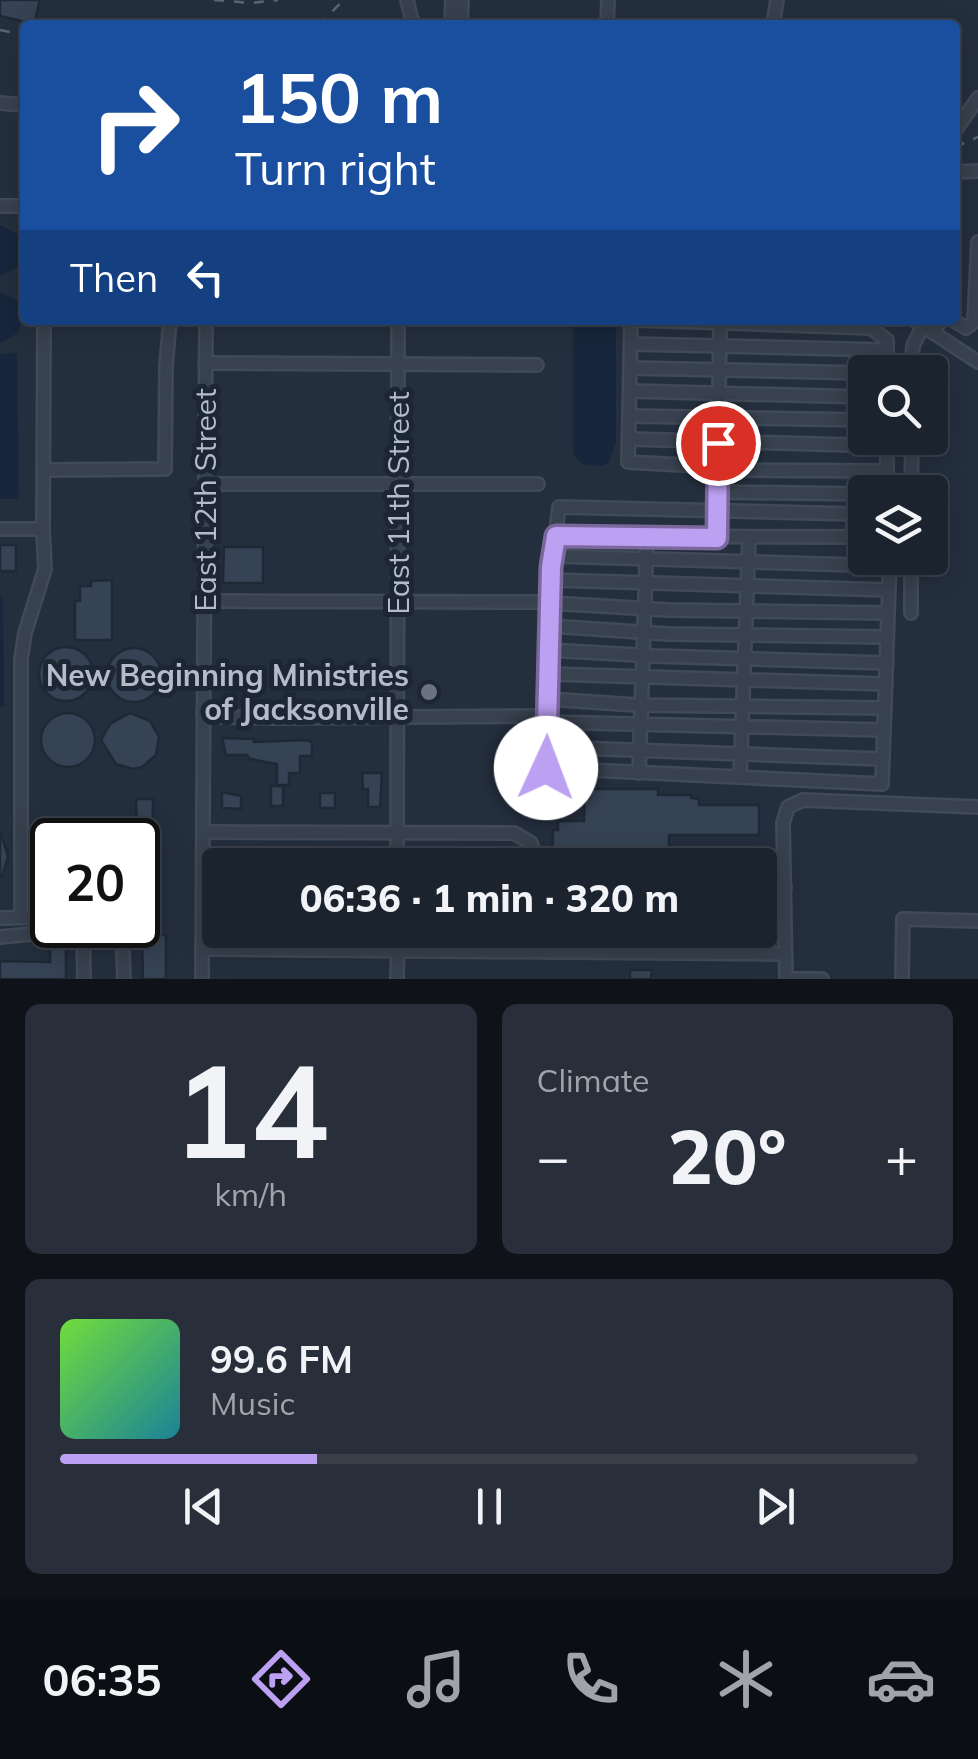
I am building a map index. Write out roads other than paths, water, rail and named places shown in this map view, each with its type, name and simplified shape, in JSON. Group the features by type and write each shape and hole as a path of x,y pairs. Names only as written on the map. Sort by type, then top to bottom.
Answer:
{"street":[{"path":"960,124 978,98"},
{"path":"960,324 966,328 974,322 978,242"},
{"path":"21,917 22,659 25,633 45,569 44,325"},
{"path":"43,470 165,470 170,325"},
{"name":"East 12th Street","path":"202,979 206,325"},
{"name":"East 11th Street","path":"397,848 398,325"},
{"path":"633,325 628,462 887,471"},
{"path":"717,538 720,325"},
{"path":"867,325 886,340 886,355"},
{"path":"911,355 923,326 978,362"},
{"path":"631,344 886,350"},
{"path":"205,363 538,365"},
{"path":"630,368 848,373"},
{"path":"630,391 848,396"},
{"path":"629,416 848,420"},
{"path":"629,439 848,442"},
{"path":"887,455 887,475"},
{"path":"205,484 538,484"},
{"path":"718,492 848,494"},
{"path":"848,514 559,507 551,580 544,603 550,626 548,699 542,719 546,768 882,784 890,575"},
{"path":"0,529 42,530"},
{"path":"556,536 848,535"},
{"path":"639,773 647,537"},
{"path":"740,778 748,538"},
{"path":"553,556 848,562"},
{"path":"911,575 911,613"},
{"path":"551,580 889,590"},
{"path":"204,601 398,600 888,613"},
{"path":"550,626 887,638"},
{"path":"549,650 886,663"},
{"path":"549,674 886,684"},
{"path":"548,699 885,708"},
{"path":"203,712 223,717 397,716 884,730"},
{"path":"547,747 883,759"},
{"path":"822,979 786,979 783,824 788,807 803,800 978,807"},
{"path":"203,832 514,833 533,848"},
{"path":"777,888 785,888"},
{"path":"0,918 30,917"},
{"path":"902,979 903,919 978,921"},
{"path":"0,937 30,934"},
{"path":"83,948 84,979"},
{"path":"123,948 124,979"},
{"path":"202,949 785,954"},
{"path":"398,950 398,979"}],"water":[{"path":"0,225 18,234 20,263 0,276"},
{"path":"0,292 18,301 21,325 18,333 0,343"},
{"path":"573,325 616,325 616,442 609,463 582,464 573,454"},
{"path":"17,353 19,499 0,499 0,354"},
{"path":"3,597 4,707 0,707"}],"railway":[{"path":"214,0 278,0"},
{"path":"323,20 344,0"},
{"path":"0,30 20,34"},
{"path":"960,145 978,137"}],"place":[{"name":"New Beginning Ministries of Jacksonville","path":"429,692"}]}
